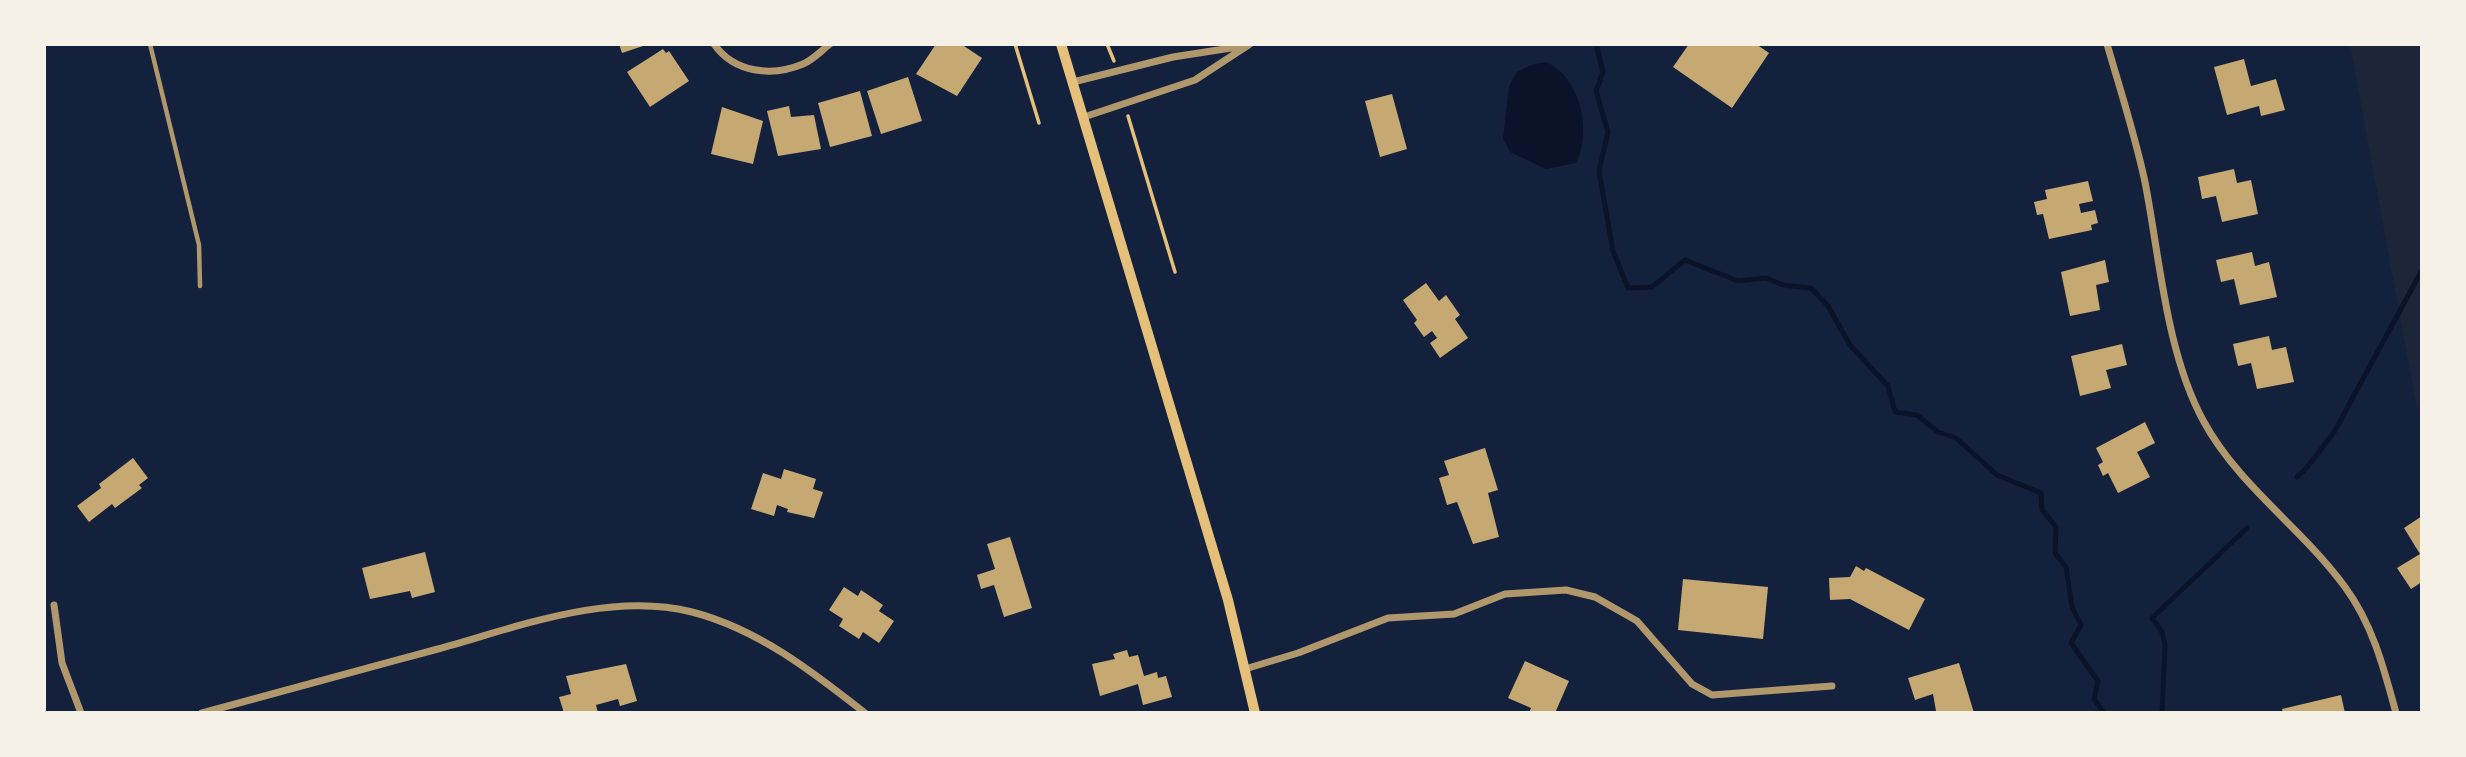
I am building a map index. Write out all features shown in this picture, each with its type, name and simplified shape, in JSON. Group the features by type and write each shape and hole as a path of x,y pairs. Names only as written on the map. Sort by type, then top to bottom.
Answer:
{"main road":[{"path":"1062,44 1228,600 1255,713"}],"street":[{"path":"714,44 739,66 766,72 804,64 830,44"},
{"path":"2107,44 2141,163 2179,358 2194,400 2204,423 2240,472 2330,568 2369,627 2396,713"},
{"path":"1073,82 1174,57 1249,45"},
{"path":"1084,117 1195,80 1249,45"},
{"path":"1245,668 1298,653 1388,618 1454,614 1505,594 1566,590 1595,597 1637,621 1692,684 1712,695 1832,686"},
{"path":"54,605 62,663 81,713"},
{"path":"202,713 226,710 522,626 599,609 648,606 710,617 761,639 828,683 865,713"}],"lane":[{"path":"150,44 199,245 200,286"}],"path":[{"path":"1015,44 1040,123"},
{"path":"1107,44 1118,71"},
{"path":"1125,103 1133,142 1175,272"}],"shaded area":[{"path":"2350,44 2422,44 2422,408 2417,409"},
{"path":"1546,62 1558,69 1575,92 1583,121 1583,136 1576,163 1546,169 1510,152 1503,139 1509,86 1517,72"}],"building":[{"path":"619,44 649,44 622,53"},
{"path":"936,44 961,44 982,58 957,96 916,74"},
{"path":"1689,44 1756,44 1769,53 1732,108 1673,67"},
{"path":"663,49 666,53 669,51 689,81 650,107 627,72"},
{"path":"2244,59 2251,86 2276,79 2285,110 2261,116 2259,106 2227,115 2214,67"},
{"path":"908,77 922,121 881,134 867,91"},
{"path":"860,91 872,136 830,147 818,103"},
{"path":"1392,94 1407,149 1380,157 1365,101"},
{"path":"789,106 791,117 814,115 821,149 778,156 767,111"},
{"path":"722,107 763,121 753,164 711,154"},
{"path":"2234,169 2237,183 2251,180 2258,214 2222,222 2216,196 2202,199 2198,177"},
{"path":"2088,181 2093,201 2079,204 2081,213 2095,210 2098,223 2091,225 2092,230 2049,239 2043,214 2037,215 2034,202 2047,199 2045,190"},
{"path":"2252,252 2255,266 2269,262 2277,297 2240,305 2234,279 2221,282 2216,260"},
{"path":"2105,260 2109,282 2096,285 2100,310 2070,316 2061,272"},
{"path":"1426,283 1439,301 1446,295 1460,315 1455,319 1468,338 1440,358 1430,343 1437,338 1432,331 1424,337 1414,323 1417,320 1403,300"},
{"path":"2269,336 2272,350 2286,347 2294,382 2257,389 2251,363 2238,366 2233,344"},
{"path":"2122,344 2127,365 2106,370 2111,388 2080,396 2071,356"},
{"path":"2145,422 2155,443 2137,452 2150,477 2118,493 2108,473 2103,476 2098,465 2103,462 2096,448"},
{"path":"1485,448 1498,490 1488,493 1499,537 1473,544 1457,502 1447,505 1439,478 1449,475 1444,461"},
{"path":"133,458 148,478 139,485 142,488 115,508 112,504 89,522 77,506 101,488 99,484"},
{"path":"784,469 816,479 813,489 823,492 814,518 787,512 788,509 777,505 774,516 751,509 763,473 781,479"},
{"path":"2422,516 2422,582 2411,589 2397,568 2420,554 2404,528"},
{"path":"1010,537 1032,608 1004,617 994,585 981,589 977,575 995,569 987,544"},
{"path":"425,552 435,592 412,598 410,591 370,599 362,568"},
{"path":"1856,566 1864,571 1866,568 1925,599 1909,630 1850,599 1830,600 1829,578 1850,577"},
{"path":"1683,579 1768,587 1763,639 1678,630"},
{"path":"844,587 858,596 861,590 883,605 879,611 894,621 879,643 863,632 859,639 839,626 843,619 829,610"},
{"path":"1127,650 1129,657 1138,655 1144,676 1157,672 1158,678 1166,676 1172,697 1143,705 1138,684 1100,696 1092,664 1115,659 1113,654"},
{"path":"1525,661 1569,681 1555,713 1529,713 1531,708 1508,698"},
{"path":"1959,663 1974,713 1933,713 1936,711 1933,694 1915,700 1908,678"},
{"path":"626,664 637,701 620,706 618,699 596,705 598,713 564,713 559,697 571,694 566,676"},
{"path":"2341,695 2345,713 2283,713 2282,709"}],"waterway":[{"path":"1596,44 1603,72 1596,91 1608,132 1599,171 1613,251 1628,288 1652,287 1685,260 1738,281 1766,278 1783,285 1811,288 1828,306 1850,345 1888,386 1895,412 1917,415 1938,432 1956,438 1997,475 2041,493 2042,510 2056,527 2055,553 2066,567 2072,607 2081,625 2071,643 2098,681 2094,699 2104,713"},
{"path":"2297,477 2333,434 2422,270"},
{"path":"2162,713 2165,645 2162,632 2152,618 2247,528"}]}
